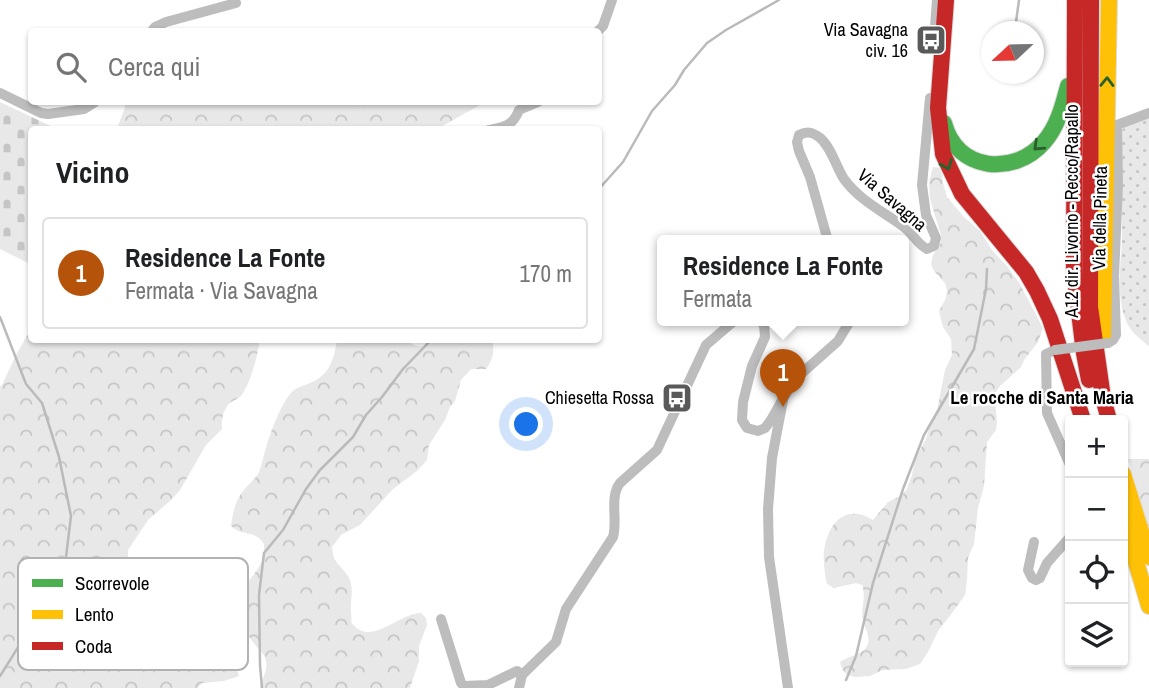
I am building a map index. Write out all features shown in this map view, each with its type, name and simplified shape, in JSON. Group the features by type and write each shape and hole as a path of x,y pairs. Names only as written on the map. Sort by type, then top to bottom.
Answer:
{"highway":[{"path":"946,0 938,108 943,154 962,194 1026,272 1037,291 1050,318 1081,415"},
{"path":"952,0 943,114 945,128 954,144 974,161 990,165 1007,164 1024,158 1039,147 1058,121 1074,62"},
{"path":"1075,0 1074,271 1095,415"},
{"name":"A12 dir. Livorno - Recco/Rapallo","path":"1091,0 1090,307 1102,398 1107,415"},
{"path":"1109,0 1103,314 1109,415"},
{"path":"1124,478 1149,606"},
{"path":"1128,529 1141,557"},
{"path":"1128,540 1141,557"}],"street":[{"path":"601,28 612,0"},
{"name":"Via Savagna","path":"826,235 797,142 799,135 806,132 812,132 822,139 844,179 854,191 907,229 919,245 927,250 934,246 936,238 926,215 922,185 937,0"},
{"path":"154,28 166,22 236,3"},
{"path":"0,93 48,114 84,109 90,105"},
{"path":"504,126 515,120 519,110 531,105"},
{"name":"Via della Pineta","path":"1065,454 1047,413 1046,354 1055,350 1108,343 1116,335 1114,276 1118,185 1117,125 1149,113"},
{"path":"519,688 522,676 556,642 566,609 613,537 615,489 657,450 706,345 728,326"},
{"path":"764,326 765,337 752,366 743,402 742,420 747,428 758,431 765,428 793,381 838,341 847,326"},
{"path":"783,400 771,471 768,509 769,557 788,688"},
{"path":"1034,542 1028,570 1036,580 1066,541"},
{"path":"441,620 464,686 488,685 517,671 522,676"}],"green space":[{"path":"0,102 51,126 28,126 28,263 0,249"},
{"path":"126,105 480,105 442,126 118,126"},
{"path":"1149,116 1149,346 1136,336 1129,326 1121,302 1119,134 1126,125"},
{"path":"933,167 941,168 947,197 980,231 992,250 1007,266 1020,284 1043,328 1038,342 1021,367 996,392 996,430 987,442 984,486 978,508 974,544 968,558 965,595 938,631 920,664 906,669 883,670 870,676 855,677 847,675 840,662 861,652 868,645 862,616 863,589 862,585 856,583 834,588 827,584 824,551 829,532 840,519 854,514 873,520 888,502 902,495 907,489 915,459 936,415 945,370 952,355 951,339 943,327 939,311 947,290 931,264 941,243 930,199 929,182"},
{"path":"28,334 28,343 259,343 249,381 242,395 226,408 222,429 206,445 180,490 148,520 128,550 128,558 18,558 18,670 237,670 239,676 224,681 202,683 198,688 0,688 0,387"},
{"path":"336,343 410,343 420,346 430,343 492,343 492,358 486,369 471,369 461,380 455,401 429,445 427,460 393,489 360,525 341,535 332,547 335,559 350,582 351,622 359,629 375,631 412,614 421,613 426,618 427,625 419,646 419,661 410,688 260,688 266,668 265,659 248,635 248,582 261,563 264,544 256,536 231,526 234,512 240,495 261,468 270,435 283,404 295,389 322,376 332,360"},
{"path":"1128,459 1149,459 1149,530"}],"waterway":[{"path":"602,186 623,162 652,111 707,43 779,0"},
{"path":"1016,21 1019,0"},
{"path":"846,680 856,656 873,583 903,489 924,435 974,349 986,289 987,269"},
{"path":"0,317 26,384 42,403 59,457 71,516 65,558"},
{"path":"262,688 259,595 264,553 283,530 320,470 353,437 366,415 428,343"},
{"path":"0,676 18,647"}],"traffic: fast":[{"path":"944,123 960,151 973,159 987,164 1017,161 1032,153 1049,136 1068,86"}],"traffic: slow":[{"path":"1103,336 1109,0"},
{"path":"1124,478 1149,557"},
{"path":"1128,535 1149,606"}],"traffic: jam":[{"path":"946,0 938,108 943,154 962,194 1026,272 1037,291 1050,319 1081,415"},
{"path":"1075,0 1074,271 1089,380"},
{"path":"1091,0 1090,307 1108,415"}],"place":[{"name":"Via Savagna civ. 16","path":"931,40"},
{"name":"Chiesetta Rossa","path":"677,398"},
{"name":"Residence La Fonte","path":"783,407"}],"district":[{"name":"Le rocche di Santa Maria","path":"1042,397"}]}
